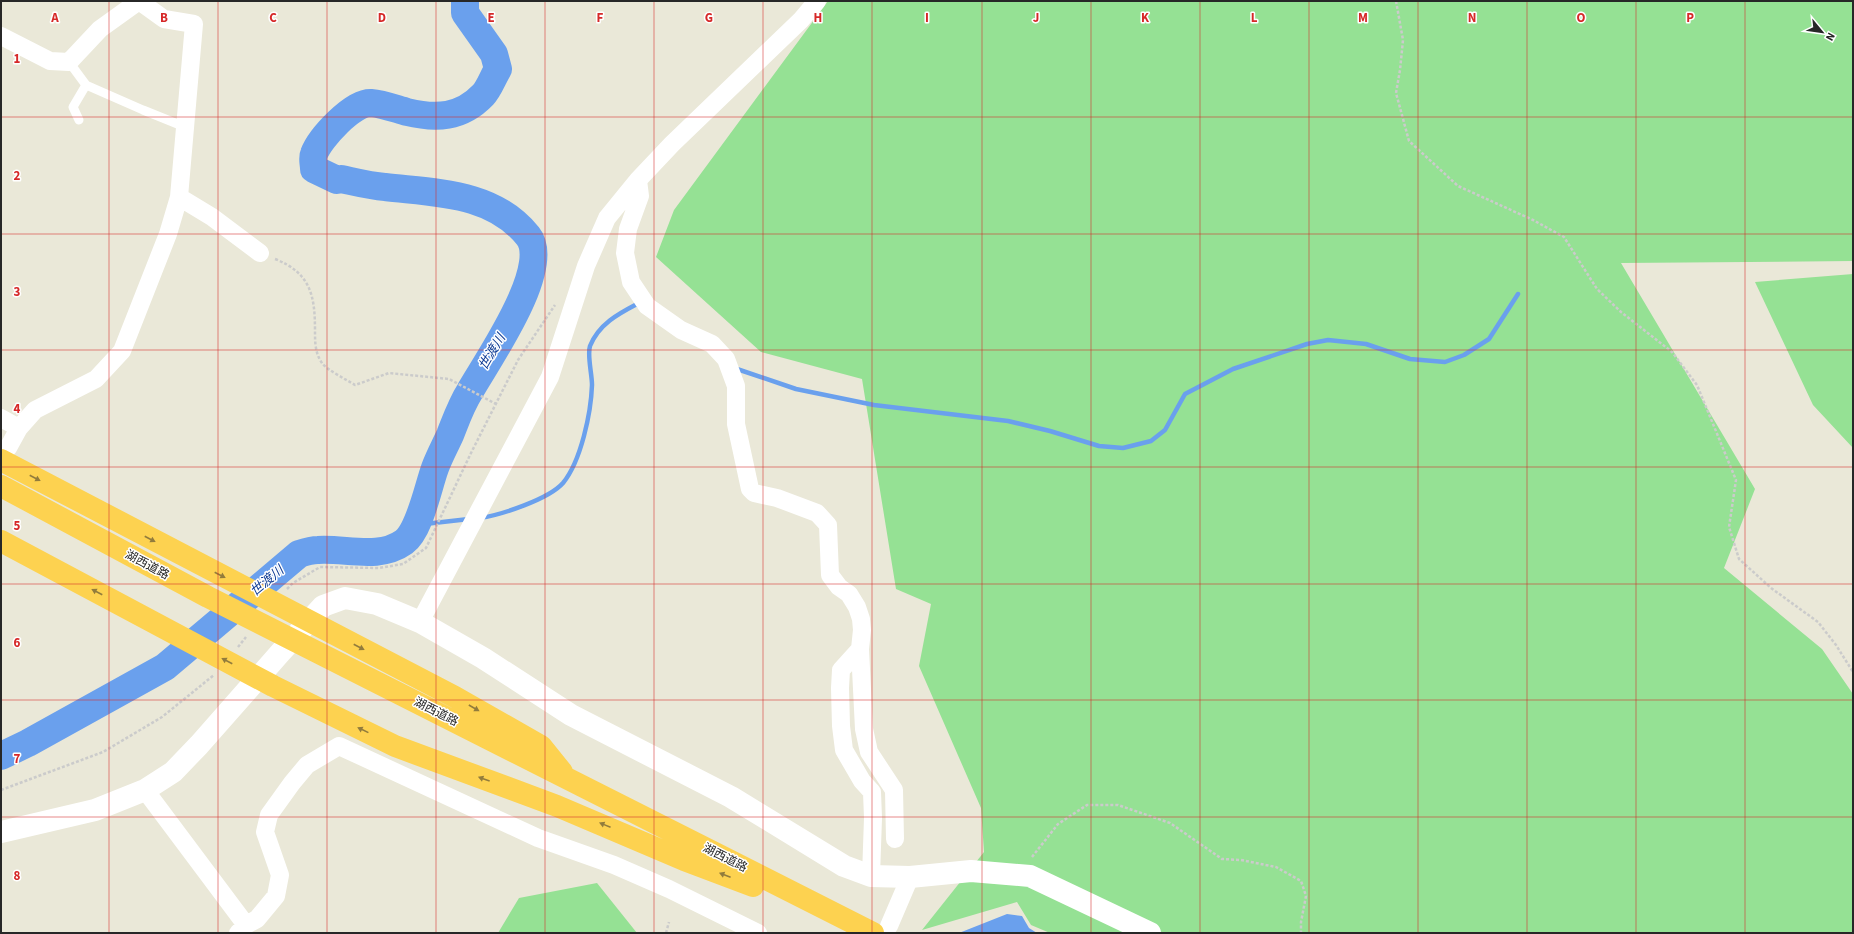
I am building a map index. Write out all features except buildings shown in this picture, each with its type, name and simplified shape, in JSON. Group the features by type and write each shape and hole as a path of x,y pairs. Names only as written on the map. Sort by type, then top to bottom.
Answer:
{"highway":[{"path":"4,454 185,557 455,697 541,746 566,777"},
{"name":"湖西道路","path":"1,486 208,597 566,777 876,929"},
{"path":"1,541 274,686 395,746 556,806 684,860 876,929"}],"street":[{"path":"1,36 50,61 69,62 100,29 139,1 164,19 194,24 179,197 168,234 122,351 96,379 35,410 19,428 4,454"},
{"path":"420,622 550,377 586,266 607,218 638,180 672,144 801,20 817,1"},
{"path":"638,180 640,196 628,229 625,253 631,282 647,306 681,330 712,344 726,359 736,386 736,424 750,489 754,493 777,498 818,513 828,525 830,575 839,587 849,594 861,619 862,630 860,650 864,729 869,752 894,790 895,839"},
{"path":"179,197 212,217 260,253"},
{"path":"1,418 19,428"},
{"path":"1,832 95,810 145,790 173,772 323,606 345,598 377,604 420,622 483,658 571,715 731,797 844,866 871,876 910,877 971,870 1030,876 1065,891 1150,933"},
{"path":"860,650 841,670 841,726 844,750 862,781 872,792 873,818 871,876"},
{"path":"145,790 242,929 257,919 276,896 280,875 265,832 270,815 292,783 307,765 338,746 538,838 635,874 758,933"},
{"path":"876,929 910,877"}],"lane":[{"path":"69,62 86,85 185,127"},
{"path":"79,120 73,107 86,85"}],"path":[{"path":"1396,1 1403,40 1396,93 1409,140 1458,186 1534,220 1564,237 1597,289 1621,312 1672,352 1697,384 1736,480 1729,527 1739,559 1771,588 1818,622 1836,645 1853,672"},
{"path":"260,253 289,265 308,283 315,308 315,348 322,364 355,385 389,373 449,379 496,404"},
{"path":"283,595 293,583 320,566 379,568 403,564 426,548 471,453 518,360 556,303"},
{"path":"236,649 247,637"},
{"path":"1,790 103,752 162,717 216,673"},
{"path":"1022,875 1037,849 1058,824 1087,805 1118,805 1170,823 1222,859 1241,860 1276,867 1301,881 1306,896 1301,922 1301,933"},
{"path":"666,933 669,922"}],"green space":[{"path":"828,1 1853,1 1853,261 1621,263 1755,489 1724,568 1822,649 1853,694 1853,933 1050,933 1031,925 1017,902 922,930 984,852 981,808 919,666 931,604 896,589 862,379 761,352 656,257 674,210"},
{"path":"1853,274 1853,448 1813,405 1755,282"},
{"path":"597,883 637,933 498,933 519,898"}],"water":[{"path":"1007,914 1022,916 1029,928 1037,933 959,933"}],"waterway":[{"name":"世渡川","path":"1,756 28,743 165,667 299,554 316,550 362,552 384,551 404,542 415,528 423,508 435,468 461,407 515,314 525,291 532,269 533,250 528,236 514,222 498,211 481,203 462,197 424,191 374,186 341,179 337,180 314,169 313,157 317,147 338,122 355,108 364,104 371,103 385,105 407,112 428,116 438,116 448,115 466,108 475,103 483,95 498,69 494,54 465,13 465,1"},
{"path":"734,368 796,389 874,405 1008,421 1050,431 1099,446 1123,448 1151,441 1165,430 1185,394 1233,369 1307,344 1328,340 1366,344 1410,359 1445,362 1464,355 1489,339 1518,294"},
{"path":"480,518 500,514 536,500 547,495 563,483 569,474 580,450 590,409 592,385 589,354 590,346 598,332 610,320 637,304 640,307"},
{"path":"416,525 469,519"}]}
